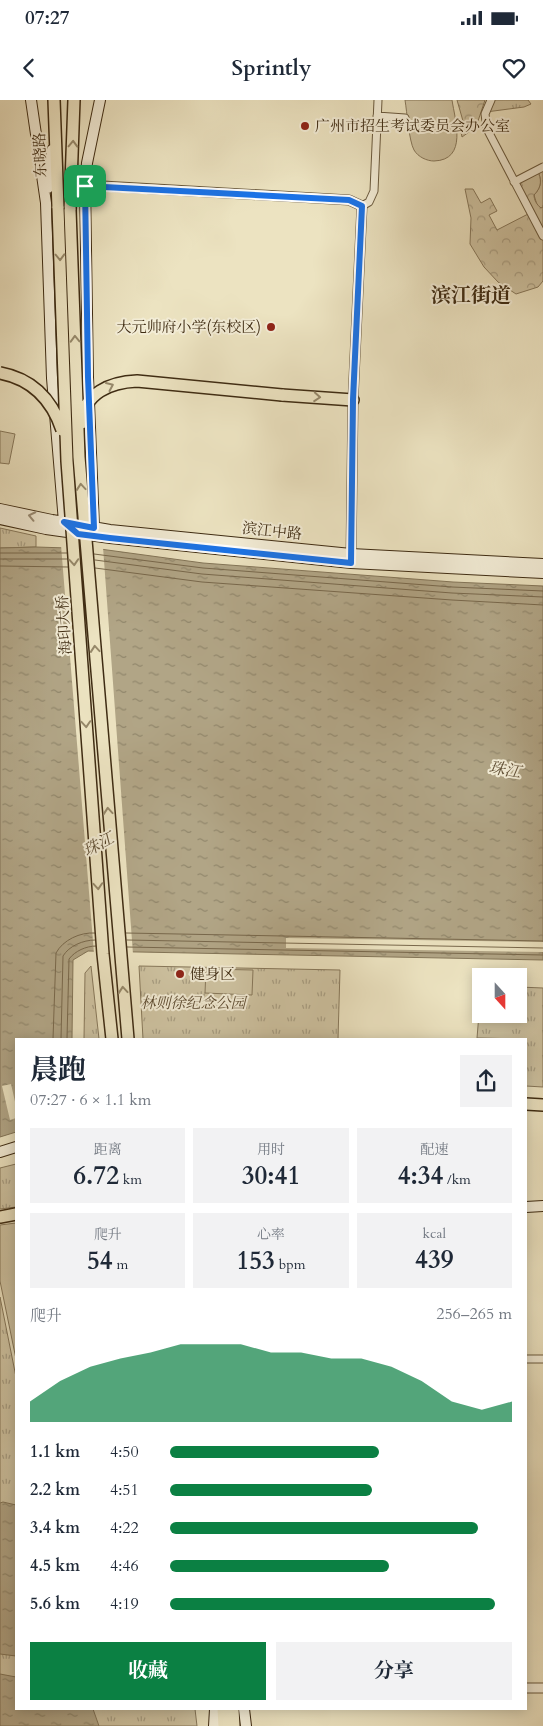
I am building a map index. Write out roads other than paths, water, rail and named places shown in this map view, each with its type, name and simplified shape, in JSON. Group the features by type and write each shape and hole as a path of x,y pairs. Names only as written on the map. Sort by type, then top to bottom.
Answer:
{"main road":[{"path":"31,100 46,204 52,378 64,522 78,534 94,528 88,377 85,186 87,163 100,100"},
{"name":"东晓路","path":"54,100 58,208"},
{"name":"东晓路","path":"70,210 74,100"},
{"path":"46,204 54,134"},
{"path":"37,140 58,208"},
{"name":"海印大桥","path":"58,208 67,461 103,954 112,1038"},
{"name":"海印大桥","path":"70,210 79,458 128,1038"},
{"path":"0,373 14,376 26,382 36,388 48,401 62,429 67,461"},
{"path":"52,378 58,386 66,387 79,385 88,377"},
{"path":"79,458 82,417 86,407 96,394 115,383 137,381 353,400"},
{"name":"滨江中路","path":"0,509 94,528 351,558 543,564"},
{"name":"滨江中路","path":"0,519 78,534 351,558 543,572"},
{"path":"527,1104 543,1105"},
{"path":"0,1152 15,1147"},
{"path":"0,1159 15,1154"},
{"path":"527,1206 543,1206"},
{"path":"0,1217 15,1214"},
{"path":"214,1726 215,1710"},
{"path":"223,1710 224,1726"},
{"path":"234,1710 234,1726"},
{"path":"244,1710 246,1726"}],"street":[{"path":"362,206 369,202 374,192 378,100"},
{"path":"491,100 485,114 485,124 543,236"},
{"path":"377,116 405,118"},
{"path":"514,182 543,167"},
{"path":"85,186 349,200 362,206"},
{"path":"351,558 353,400 362,206"},
{"path":"527,1359 543,1359"},
{"path":"527,1688 543,1688"}],"water":[{"name":"珠江","path":"0,548 100,549 203,563 453,582 543,586 543,960 88,951 73,960 72,1038 15,1038 15,1132 0,1137"},
{"path":"0,1503 15,1505 15,1656 0,1654"},
{"path":"0,1674 15,1677 15,1710 93,1710 99,1726 0,1726"}],"place":[{"name":"广州市招生考试委员会办公室","path":"305,126"},
{"name":"大元帅府小学(东校区)","path":"271,327"},
{"name":"健身区","path":"180,974"}],"district":[{"name":"滨江街道","path":"471,295"}],"park label":[{"name":"林则徐纪念公园","path":"193,1003"}]}
